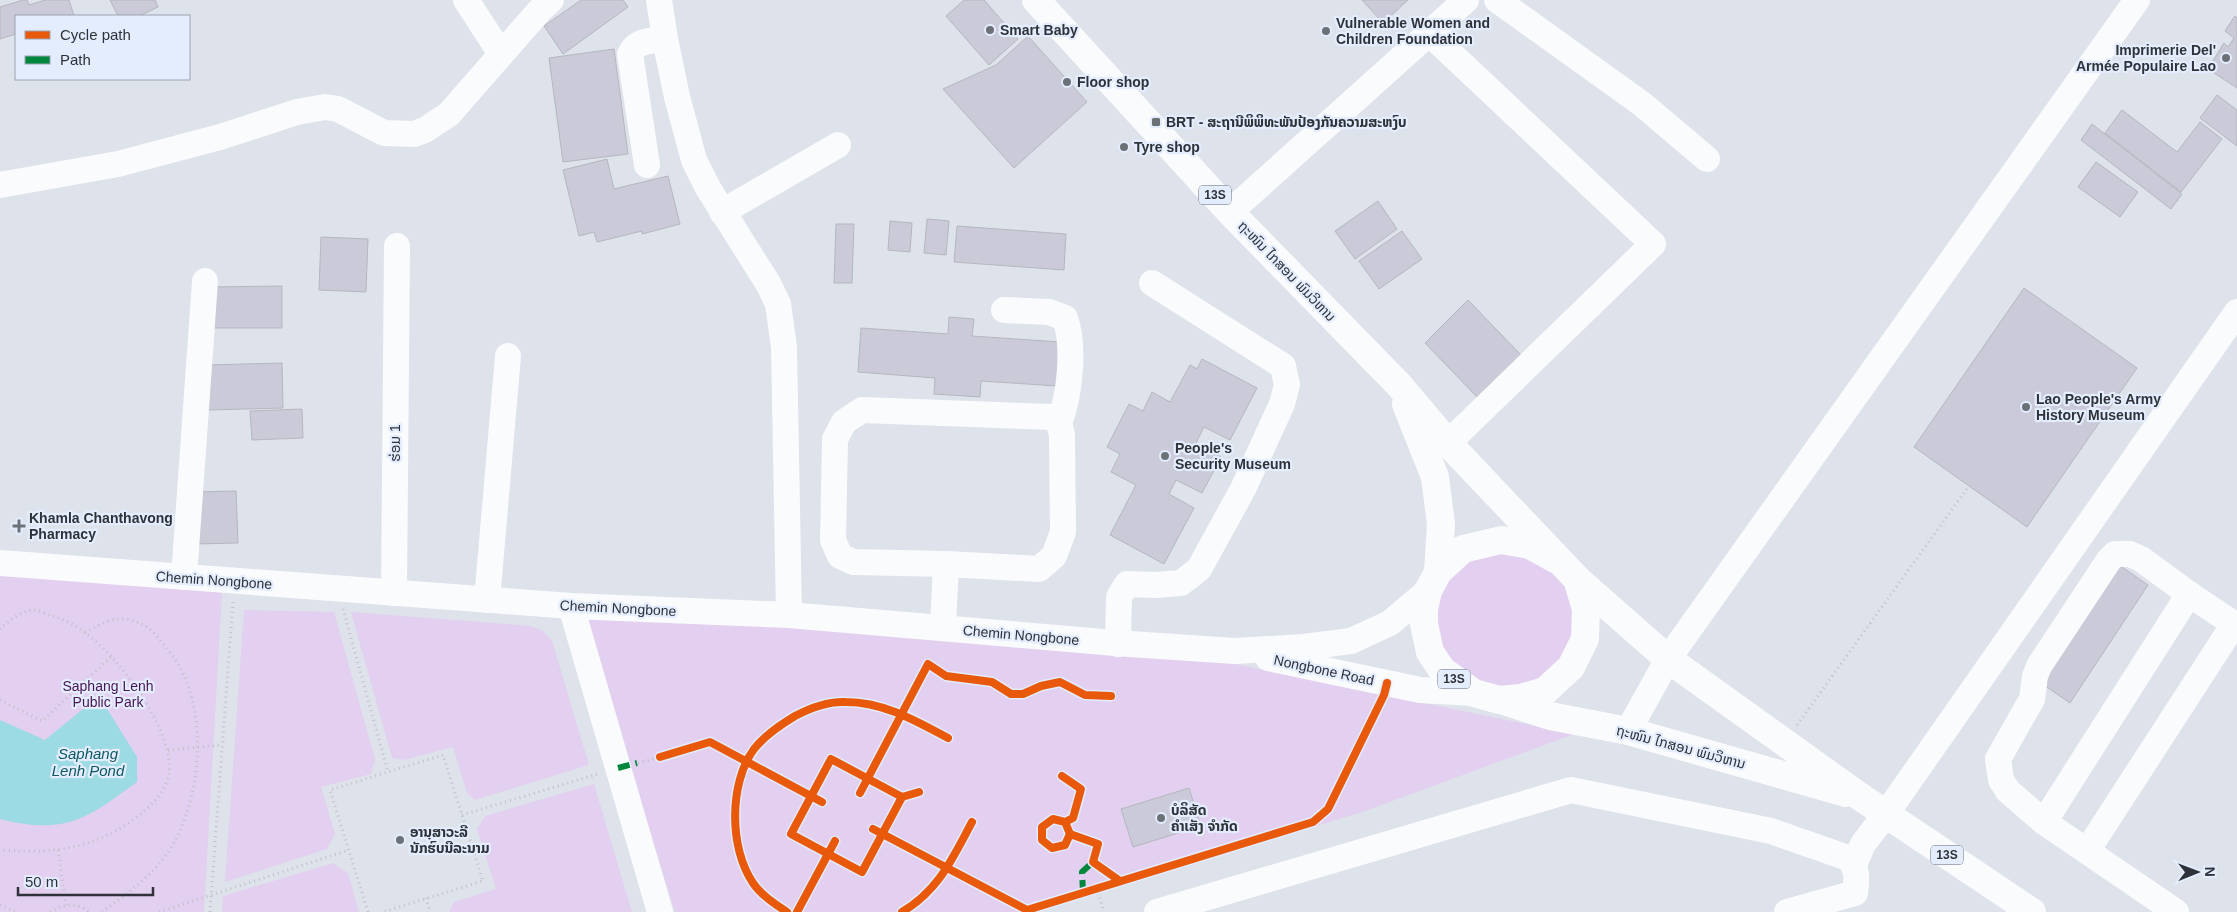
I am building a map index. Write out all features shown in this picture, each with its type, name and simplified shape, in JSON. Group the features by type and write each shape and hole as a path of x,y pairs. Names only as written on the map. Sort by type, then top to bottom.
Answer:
{"highway":[{"name":"ຖະໜົນ ໄກສອນ ພົມວິຫານ","path":"1036,0 1231,213 1398,385 1448,443 1524,522 1557,560"},
{"name":"ຖະໜົນ ໄກສອນ ພົມວິຫານ","path":"1056,0 1241,202 1375,342 1398,385 1435,477 1441,524 1433,581"},
{"name":"13S","path":"1501,540 1530,544 1557,560 1577,579 1586,609 1584,639 1571,667 1546,690 1522,698 1486,696 1442,670 1430,652 1424,624 1424,609 1433,581 1463,548 1501,540"},
{"name":"ຖະໜົນ ໄກສອນ ພົມວິຫານ","path":"1577,579 1668,659 2017,908"},
{"name":"ຖະໜົນ ໄກສອນ ພົມວິຫານ","path":"1486,696 1550,716 1628,731 1862,798"}],"street":[{"path":"466,0 501,54"},
{"path":"659,0 665,39 685,132 694,160 722,212 769,285 778,304 781,324 789,615"},
{"path":"1497,0 1642,104 1707,159"},
{"path":"1628,731 1668,659 2137,0"},
{"path":"0,185 118,164 220,138 297,112 325,107 338,110 384,133 414,134 425,130 449,114 549,1"},
{"path":"1241,202 1430,34 1460,2"},
{"path":"1430,34 1653,244 1448,443"},
{"path":"646,164 630,54 634,47 640,43 665,39"},
{"path":"722,212 838,145"},
{"name":"ຮ່ອມ 1","path":"394,593 397,246"},
{"path":"184,577 205,281"},
{"path":"1115,651 1119,597 1127,584 1155,585 1181,583 1199,569 1261,452 1282,404 1287,385 1283,366 1152,283"},
{"path":"1004,310 1049,312 1065,318 1070,332 1068,386 1065,407 1059,424"},
{"path":"1854,865 1863,844 1886,814 2237,312"},
{"path":"487,600 508,356"},
{"path":"862,410 1052,417 1059,424 1062,435 1063,532 1054,556 1039,569 946,564 852,562 840,556 833,540 834,467 835,439 844,422 862,410"},
{"path":"2087,850 2236,625 2189,594 2142,559 2130,554 2115,554 2109,560 2039,666 2035,676 2032,699 1998,759 2001,780 2008,791 2044,822 2176,912"},
{"name":"Chemin Nongbone","path":"0,563 571,606 789,615 943,628 1115,651 1185,655 1235,651"},
{"path":"943,628 946,564"},
{"path":"1235,651 1304,647 1350,641 1390,622 1433,581"},
{"path":"2044,822 2189,594"},
{"path":"571,606 628,766 660,912"},
{"name":"Nongbone Road","path":"1235,651 1420,690 1486,696"},
{"path":"1157,912 1571,790 1771,831 1848,858 1854,865 1858,878 1856,893 1787,912"}],"path":[{"path":"1785,741 1969,486"},
{"path":"210,912 234,581"},
{"path":"338,589 388,772"},
{"path":"0,629 14,617 36,610 64,620 85,632 111,656 146,704 160,729 168,750 169,774 163,791 150,806 132,821 108,836 84,845 58,850 31,852 0,850"},
{"path":"85,632 119,619 143,623 158,636 182,671 188,686 194,708 197,748 195,786 178,836 162,860 143,880 102,912"},
{"path":"0,700 42,720 111,656"},
{"path":"787,912 772,903 753,883 741,858 735,825 736,794 747,762 764,738 810,708 845,701 876,705 901,714 948,738"},
{"path":"168,750 222,745"},
{"path":"368,912 330,790 443,755 482,880 383,912"},
{"path":"462,815 660,757"},
{"path":"902,912 918,902 932,889 948,868 972,822"},
{"path":"58,850 66,905"},
{"path":"159,912 349,850"},
{"path":"1097,888 1104,912"},
{"path":"426,898 430,912"},
{"path":"0,905 16,912"},
{"path":"50,912 66,905 82,907 89,912"}],"green space":[{"path":"1501,546 1572,582 1580,637 1541,688 1505,695 1442,664 1431,594 1441,575"},
{"name":"Saphang Lenh Public Park","path":"0,574 222,592 204,912 0,912"},
{"path":"244,610 334,612 375,759 371,774 321,787 335,834 327,849 225,882"},
{"path":"351,612 531,626 543,631 552,641 589,765 475,800 467,793 453,747 404,760 392,758"},
{"path":"583,616 795,624 1201,657 1574,734 1365,811 1039,912 675,912"},
{"path":"594,784 632,912 449,912 454,902 496,889 477,829 485,816"},
{"path":"333,863 348,873 359,912 222,912 223,896"}],"water":[{"name":"Saphang Lenh Pond","path":"99,696 137,757 137,782 103,806 73,821 42,825 22,824 0,819 0,720 45,740"}],"building":[{"path":"23,0 27,0 29,5 45,0 69,0 74,15 15,15 15,34 0,39 0,7"},
{"path":"110,0 155,0 158,7 141,15 118,15"},
{"path":"581,0 623,0 628,7 563,54 544,26"},
{"path":"964,0 984,0 1018,39 989,65 946,16"},
{"path":"1362,0 1408,0 1383,23"},
{"name":"Imprimerie Del' Armée Populaire Lao","path":"2235,16 2237,18 2237,88 2208,69 2224,43 2228,47 2234,38 2225,31"},
{"path":"1028,36 1087,102 1014,168 943,89 996,65"},
{"path":"614,49 628,154 563,162 549,58"},
{"path":"2217,95 2237,110 2237,146 2200,118"},
{"path":"2122,110 2177,152 2200,122 2222,139 2181,192 2105,133"},
{"path":"2092,124 2182,194 2171,209 2081,140"},
{"path":"607,159 614,189 668,176 680,224 642,234 642,231 597,242 594,232 579,236 563,170"},
{"path":"2096,162 2138,192 2120,217 2078,187"},
{"path":"1378,201 1397,229 1355,259 1335,231"},
{"path":"927,219 949,221 946,255 924,253"},
{"path":"890,221 912,223 910,252 888,250"},
{"path":"836,224 854,224 852,283 834,283"},
{"path":"957,226 1066,234 1064,270 954,262"},
{"path":"1402,231 1422,259 1379,289 1359,261"},
{"path":"321,237 368,239 366,292 319,290"},
{"path":"282,286 282,328 212,328 212,287"},
{"name":"Lao People's Army History Museum","path":"2024,288 2137,368 2027,527 1914,447"},
{"path":"1468,300 1521,355 1477,397 1425,343"},
{"path":"949,317 974,319 972,336 1060,342 1057,386 981,381 980,397 934,394 935,378 858,372 861,328 948,334"},
{"path":"1202,359 1257,388 1230,440 1204,427 1196,443 1221,457 1202,493 1176,480 1169,494 1194,508 1164,564 1110,535 1136,485 1111,472 1120,454 1107,447 1129,404 1143,411 1152,392 1170,402 1190,365 1197,369"},
{"path":"282,363 283,408 208,410 207,365"},
{"path":"302,409 303,438 252,440 250,411"},
{"path":"236,491 238,543 195,544 193,492"},
{"path":"2116,563 2148,585 2070,703 2038,681"},
{"name":"ບໍລິສັດ ຄຳເສັງ ຈຳກັດ","path":"1189,788 1201,826 1133,847 1121,809"}],"marked path":[{"path":"618,768 637,763"},
{"path":"1083,892 1082,872 1093,862"}],"cycle path":[{"path":"860,793 928,664 946,676 992,682 1011,694 1023,694 1041,686 1060,682 1085,695 1111,696"},
{"path":"873,829 1027,910 1313,822 1328,809 1384,695 1387,683"},
{"path":"787,912 764,895 753,883 745,869 736,834 736,797 740,779 746,763 758,744 795,716 807,710 840,702 860,703 887,709 912,719 948,738"},
{"path":"660,757 710,742 822,802"},
{"path":"902,797 862,872 791,834 831,759 902,797 919,792"},
{"path":"1062,776 1081,789 1073,818 1065,822 1053,819 1042,827 1042,840 1052,848 1065,845 1070,834 1065,822"},
{"path":"902,912 926,894 935,884 951,861 972,822"},
{"path":"1070,834 1098,844 1093,862 1120,881"},
{"path":"797,912 835,841"}],"place":[{"name":"Smart Baby","path":"990,30"},
{"name":"Vulnerable Women and Children Foundation","path":"1326,31"},
{"name":"Imprimerie Del' Armée Populaire Lao","path":"2226,58"},
{"name":"Floor shop","path":"1067,82"},
{"name":"BRT - ສະຖານີພິພິທະພັນປ້ອງກັນຄວາມສະຫງົບ","path":"1156,122"},
{"name":"Tyre shop","path":"1124,147"},
{"name":"Lao People's Army History Museum","path":"2026,407"},
{"name":"People's Security Museum","path":"1165,456"},
{"name":"Khamla Chanthavong Pharmacy","path":"19,526"},
{"name":"ບໍລິສັດ ຄຳເສັງ ຈຳກັດ","path":"1161,818"},
{"name":"ອານຸສາວະລີ ນັກຮົບນີລະນາມ","path":"400,840"}]}
